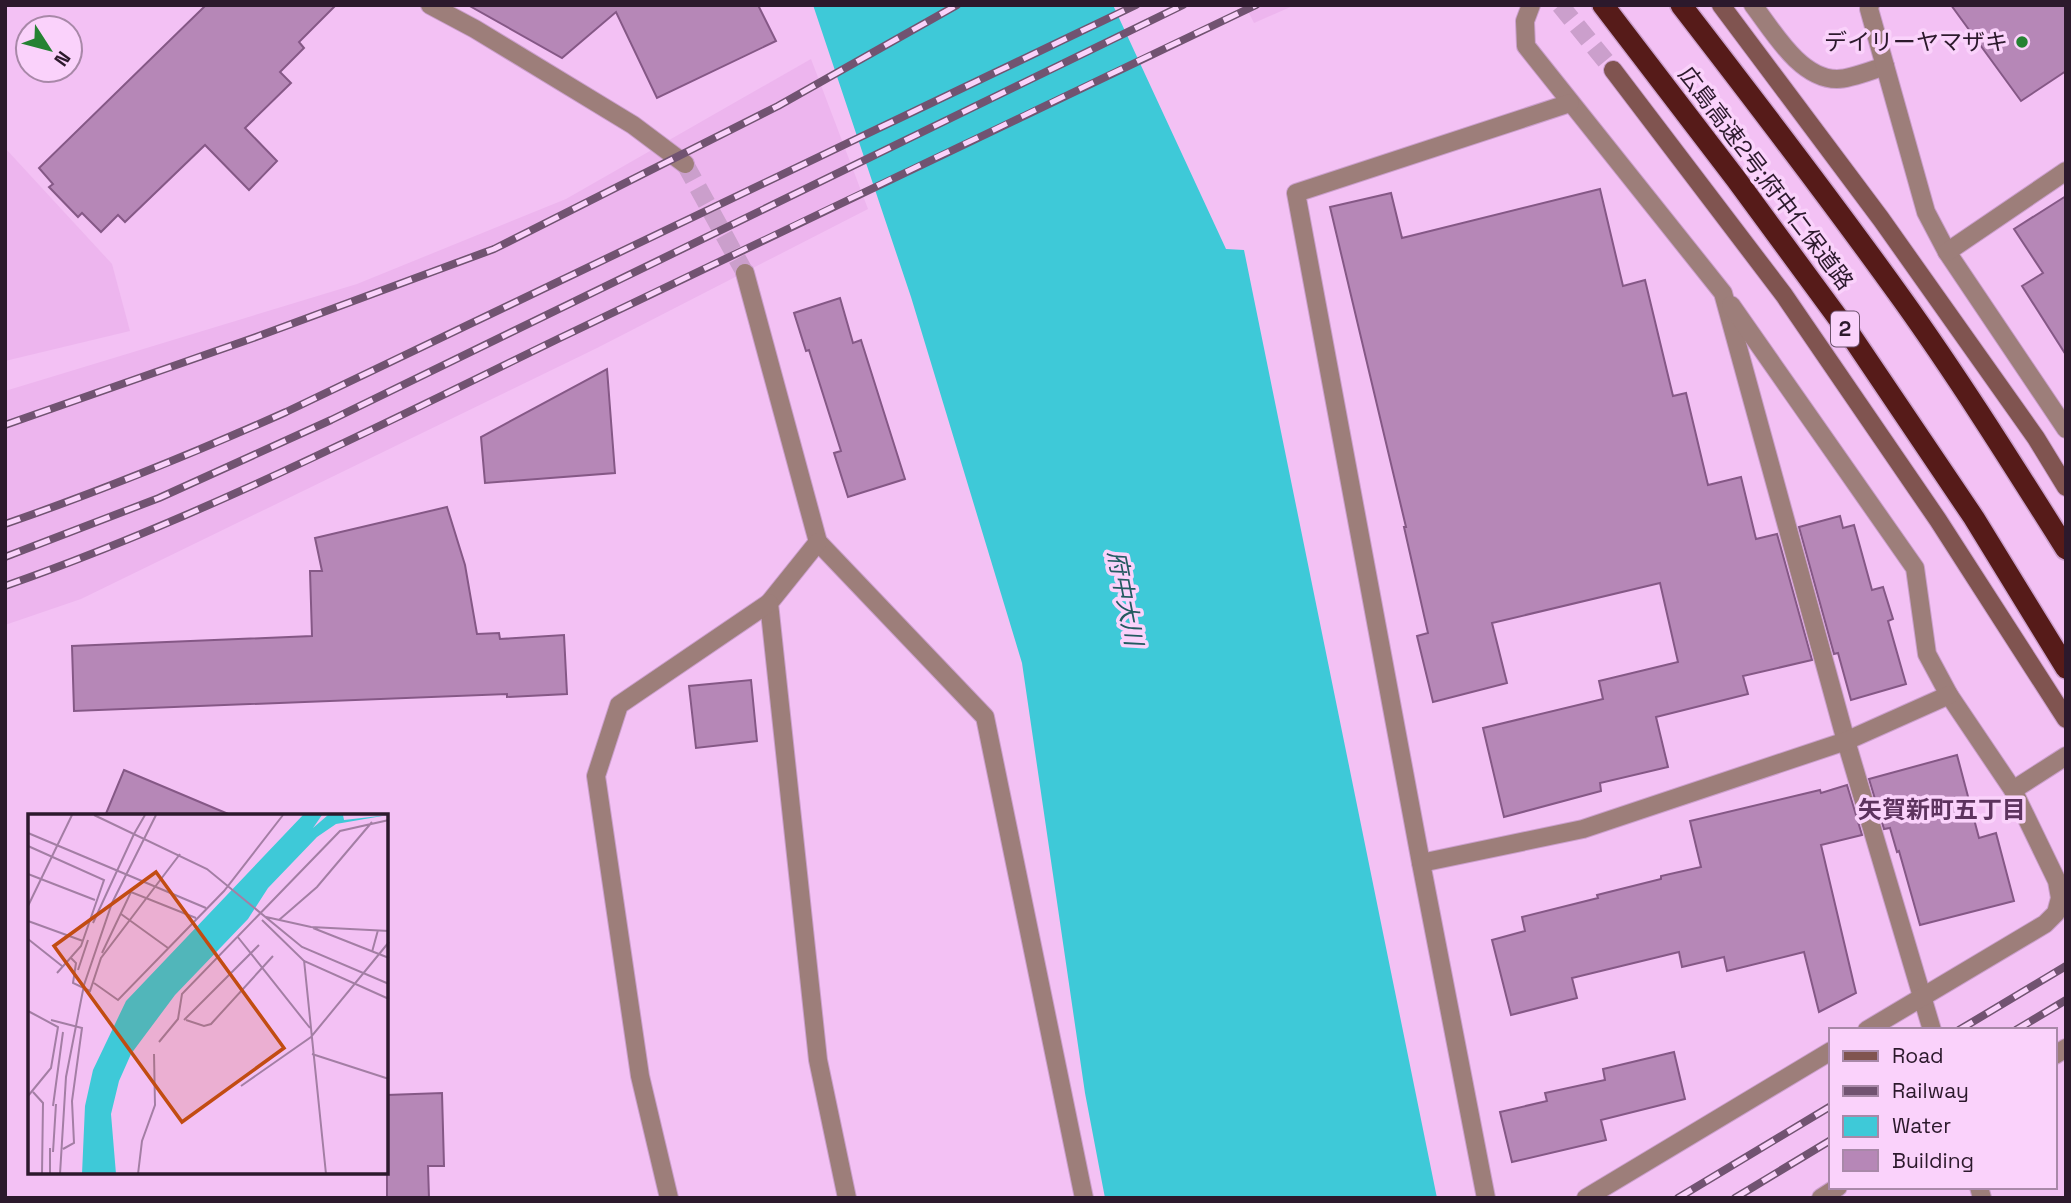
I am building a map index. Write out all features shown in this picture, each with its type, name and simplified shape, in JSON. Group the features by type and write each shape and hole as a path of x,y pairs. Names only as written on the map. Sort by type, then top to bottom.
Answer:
{"highway":[{"name":"広島高速2号;府中仁保道路","path":"1603,5 1852,337 1974,518 2066,668"},
{"name":"広島高速2号;府中仁保道路","path":"1681,5 1903,301 2066,549"}],"street":[{"path":"430,5 633,124 685,164"},
{"path":"1531,5 1525,21 1526,46 1723,293 1915,568 1927,654 1949,695 2013,790 2057,881 2060,898 2056,913 2045,924 1870,1028"},
{"path":"1721,5 1881,219 2036,439 2066,487"},
{"path":"1753,5 1797,60 1817,75 1838,79 1885,66"},
{"path":"1870,5 1926,212 1947,252 2066,429"},
{"path":"1613,70 1784,295 1938,520 2066,719"},
{"path":"1486,1198 1296,193 1570,103"},
{"path":"1947,252 2066,171"},
{"path":"745,273 818,542 985,717 1084,1198"},
{"path":"1723,293 1846,741 1931,1028"},
{"path":"669,1198 640,1076 596,776 619,705 769,603 818,542"},
{"path":"769,603 818,1060 847,1198"},
{"path":"1421,863 1583,829 1846,741 1949,695"},
{"path":"2013,790 2066,755"},
{"path":"1587,1198 1829,1052"}],"shaded area":[{"path":"1245,5 1295,5 1254,23"},
{"path":"811,59 868,209 597,348 81,599 5,625 5,391 357,284 566,199"},
{"path":"5,148 112,264 130,331 5,361"}],"water":[{"name":"府中大川","path":"813,5 1113,5 1226,249 1244,250 1437,1198 1105,1198 1085,1093 1022,663 911,297"}],"building":[{"path":"206,5 336,5 299,42 304,48 280,72 291,83 245,128 277,161 249,190 205,145 125,222 118,215 101,232 82,213 78,217 49,187 53,184 39,168"},
{"path":"468,5 758,5 776,41 657,98 616,12 562,58"},
{"name":"デイリーヤマザキ","path":"1951,5 2066,5 2066,71 2021,101"},
{"path":"1600,189 1623,286 1645,280 1673,396 1686,393 1708,485 1741,477 1756,539 1777,534 1812,660 1743,676 1748,694 1656,717 1668,767 1600,783 1601,791 1504,817 1483,728 1603,699 1599,681 1678,662 1660,583 1492,623 1507,683 1433,702 1417,636 1428,633 1406,527 1330,207 1391,193 1402,238"},
{"path":"2066,196 2066,355 2022,286 2043,273 2014,229"},
{"path":"840,298 853,343 861,340 905,479 848,497 834,453 841,451 809,350 806,351 794,313"},
{"path":"607,369 615,473 485,483 481,437"},
{"path":"447,507 465,565 477,634 499,633 500,639 564,635 567,694 74,711 72,646 312,636 310,571 322,571 315,538"},
{"path":"1840,516 1843,528 1854,525 1872,590 1883,587 1893,619 1888,621 1906,684 1851,700 1838,653 1834,654 1799,527"},
{"path":"751,680 757,741 696,748 689,686"},
{"path":"1957,755 1979,838 1996,833 2014,901 1920,925 1899,851 1897,852 1890,828 1884,829 1869,779"},
{"path":"124,770 228,814 106,814"},
{"path":"1847,785 1862,835 1821,845 1856,993 1819,1012 1804,952 1727,971 1724,957 1682,967 1679,952 1572,978 1577,998 1511,1015 1492,940 1525,931 1522,917 1598,898 1597,895 1701,867 1690,821"},
{"path":"1674,1052 1685,1099 1601,1120 1606,1140 1512,1162 1500,1112 1547,1101 1545,1093 1605,1080 1603,1069"},
{"path":"442,1093 444,1166 428,1166 429,1198 387,1198 388,1095"}],"tunnel":[{"path":"1560,5 1613,70"},
{"path":"685,164 745,273"}],"railway":[{"path":"5,425 256,337 494,249 778,106 957,5"},
{"path":"5,524 147,471 286,412 1136,5"},
{"path":"5,557 159,498 331,420 1183,5"},
{"path":"5,586 77,560 287,470 1256,5"},
{"path":"1962,1028 2066,966"},
{"path":"2019,1028 2066,1000"},
{"path":"1678,1198 1829,1107"},
{"path":"1735,1198 1829,1141"}],"place":[{"name":"デイリーヤマザキ","path":"2022,42"}],"district":[{"name":"矢賀新町五丁目","path":"1942,810"}]}
